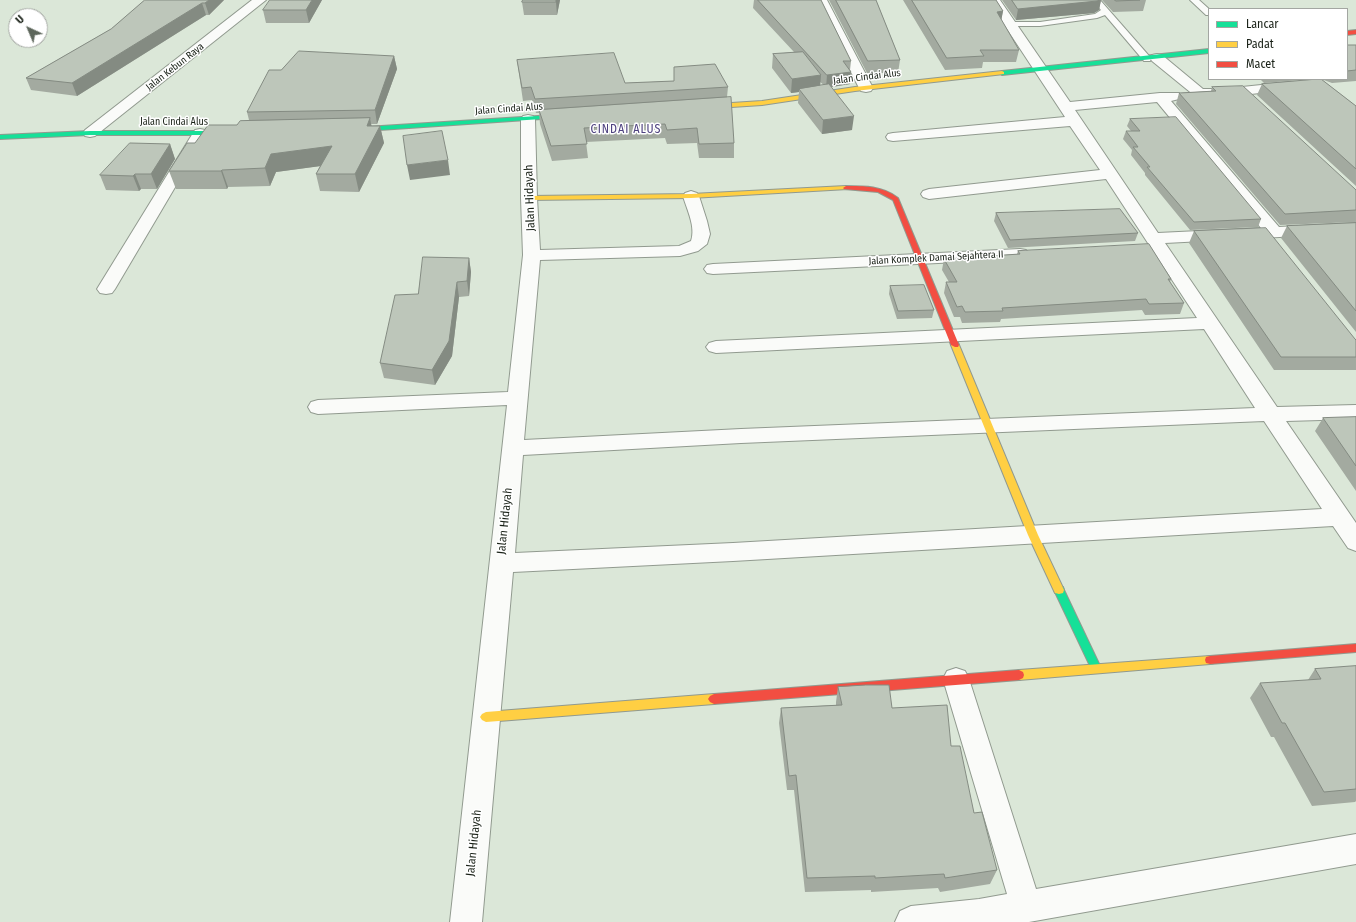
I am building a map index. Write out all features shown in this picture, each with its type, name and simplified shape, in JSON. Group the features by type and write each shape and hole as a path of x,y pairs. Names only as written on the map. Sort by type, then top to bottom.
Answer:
{"street":[{"name":"Jalan Kebun Raya","path":"90,133 260,0"},
{"path":"821,0 866,88"},
{"path":"994,0 1110,174 1152,245 1210,323 1356,542"},
{"name":"Jalan Cindai Alus","path":"692,108 762,103 866,88 1208,51"},
{"path":"1152,58 1200,93"},
{"path":"893,137 1070,114 1160,97 1303,85"},
{"path":"1242,91 1254,101"},
{"path":"1160,97 1270,232 1279,250"},
{"name":"Jalan Cindai Alus","path":"341,130 575,116"},
{"name":"Jalan Hidayah","path":"466,922 500,563 532,255 529,198 528,119"},
{"name":"Jalan Cindai Alus","path":"0,137 90,133 239,132"},
{"path":"106,289 200,133"},
{"path":"929,194 1110,174"},
{"path":"529,198 691,196 854,188 870,188 891,194 896,199 901,210 919,259 987,426 1033,534 1096,668"},
{"path":"532,255 680,251 690,248 697,245 701,239 702,232 691,196"},
{"path":"1152,245 1270,232 1356,228"},
{"name":"Jalan Komplek Damai Sejahtera II","path":"713,269 1035,254"},
{"path":"716,347 1210,323"},
{"path":"318,407 517,398"},
{"path":"512,448 741,436 1271,414 1356,412"},
{"path":"500,563 1339,517"},
{"path":"486,717 1356,648"},
{"path":"956,680 1026,906"},
{"path":"911,922 979,915 1356,848"}],"lane":[{"path":"1096,0 1152,58"},
{"path":"1194,0 1208,12"},
{"path":"1009,24 1040,24 1096,16 1106,11"}],"building":[{"path":"145,0 209,0 72,83 26,78 111,29"},
{"path":"270,0 312,0 306,10 263,10"},
{"path":"523,0 556,0 556,2 522,2"},
{"path":"758,0 821,0 851,61 843,61 851,72 827,75"},
{"path":"836,0 876,0 900,60 868,61"},
{"path":"912,0 996,0 1003,11 997,12 1019,50 980,50 984,56 947,58"},
{"path":"1012,0 1100,0 1018,9"},
{"path":"1115,0 1140,0 1116,1"},
{"path":"1348,45 1356,45 1356,70 1348,71"},
{"path":"299,51 394,56 375,110 247,112 269,70 281,70"},
{"path":"803,52 821,75 792,79 773,54"},
{"path":"614,53 625,83 674,81 674,67 715,64 728,87 535,99 531,87 522,88 517,60"},
{"path":"1322,80 1356,106 1356,169 1262,84"},
{"path":"829,84 854,116 823,120 799,89"},
{"path":"1243,86 1356,190 1356,210 1285,214 1179,93 1216,91 1212,87"},
{"path":"731,97 734,143 699,144 697,128 667,130 665,124 584,128 587,144 551,146 539,110"},
{"path":"1176,117 1261,219 1194,222 1147,167 1150,167 1133,147 1138,147 1126,131 1140,131 1130,119"},
{"path":"370,118 367,126 380,126 355,174 316,174 332,146 271,154 265,168 221,171 169,171 187,143 195,143 208,125 237,125 240,121"},
{"path":"442,131 448,160 407,165 403,136"},
{"path":"130,143 170,144 151,174 135,174 133,176 100,175"},
{"path":"1120,209 1138,233 1010,240 996,213"},
{"path":"1356,223 1356,311 1287,226"},
{"path":"1266,228 1356,340 1356,357 1281,357 1194,231"},
{"path":"1149,244 1171,279 1168,279 1184,303 1149,304 1146,299 1002,308 1003,311 965,312 962,306 957,307 946,282 957,282 944,259 1020,254 1018,251"},
{"path":"423,257 469,258 467,281 457,282 449,341 432,370 380,363 395,295 418,294"},
{"path":"924,285 934,310 898,311 890,286"},
{"path":"1356,417 1356,466 1323,418"},
{"path":"1356,666 1356,789 1324,792 1285,723 1282,723 1260,683 1321,679 1315,669"},
{"path":"889,685 892,708 947,705 951,746 960,746 974,813 982,812 997,870 945,878 944,874 875,878 875,876 807,878 796,775 789,776 781,708 842,705 838,687"}],"traffic: fast":[{"path":"1002,73 1208,51"},
{"path":"350,130 569,116"},
{"path":"0,137 90,133 232,133"},
{"path":"1059,590 1096,668"}],"traffic: slow":[{"path":"701,107 762,103 855,89 1002,73"},
{"path":"529,198 691,196 846,188"},
{"path":"955,345 1033,535 1059,590"},
{"path":"1019,675 1210,660"},
{"path":"486,717 714,699"}],"traffic: jam":[{"path":"1348,33 1356,32"},
{"path":"846,188 866,188 879,190 896,199 955,345"},
{"path":"1210,660 1356,648"},
{"path":"714,699 1019,675"}],"district":[{"name":"CINDAI ALUS","path":"626,130"}]}
